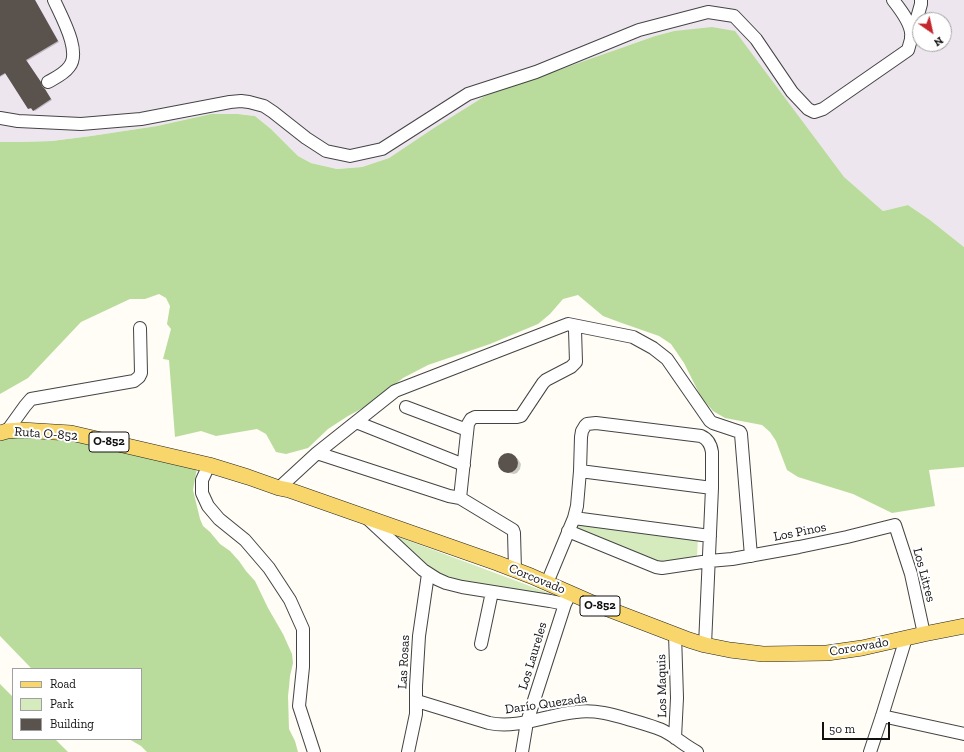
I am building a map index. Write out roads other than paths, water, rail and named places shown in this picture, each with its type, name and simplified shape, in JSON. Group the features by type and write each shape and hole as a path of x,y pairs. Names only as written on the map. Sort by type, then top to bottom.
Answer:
{"main road":[{"name":"Ruta O-852","path":"4,432 21,430 71,433 209,465"},
{"name":"Corcovado","path":"209,465 289,490 515,570 547,583 567,598 595,604 705,645 763,654 820,654 862,648 964,626"}],"street":[{"path":"48,82 70,67 74,56 70,36 54,0"},
{"path":"893,0 904,15 912,32 908,50"},
{"path":"0,118 18,121 81,124 141,119 241,101 264,106 306,138 326,151 350,156 382,150 468,94 536,72 639,30 708,12 734,16 756,39 792,92 808,109 814,112 823,109 908,50 921,0"},
{"path":"279,488 316,453 395,392 568,324 632,337 653,348 667,359 710,421 740,432 751,556"},
{"path":"460,498 467,430 471,419 521,416 546,380 574,365 576,362 575,330 573,325"},
{"path":"4,432 31,400 134,381 141,373 140,328"},
{"path":"406,407 467,430"},
{"path":"356,422 464,465"},
{"path":"547,583 574,518 578,501 581,434 585,426 590,423 596,423 697,435 704,438 710,445 712,452 712,488 705,645"},
{"path":"316,453 460,498 513,530 515,570"},
{"path":"209,465 202,480 202,493 208,506 219,519 245,540 269,568 290,600 303,629 303,667 299,706 314,752"},
{"path":"580,471 712,488"},
{"path":"366,518 428,574 437,579 454,585 550,601 567,598"},
{"path":"574,518 710,536"},
{"name":"Los Pinos","path":"568,531 656,567 662,568 751,556 847,537 894,525"},
{"name":"Los Litres","path":"894,525 911,574 924,634"},
{"name":"Las Rosas","path":"408,752 416,714 419,636 428,574"},
{"path":"481,644 492,592"},
{"name":"Los Laureles","path":"522,752 527,722 567,598"},
{"name":"Los Maquis","path":"675,634 677,698 675,738"},
{"path":"870,752 906,638"},
{"name":"Darío Quezada","path":"417,700 494,724 505,725 574,712 587,711 610,713 664,731 697,752"},
{"path":"882,716 964,734"}]}
